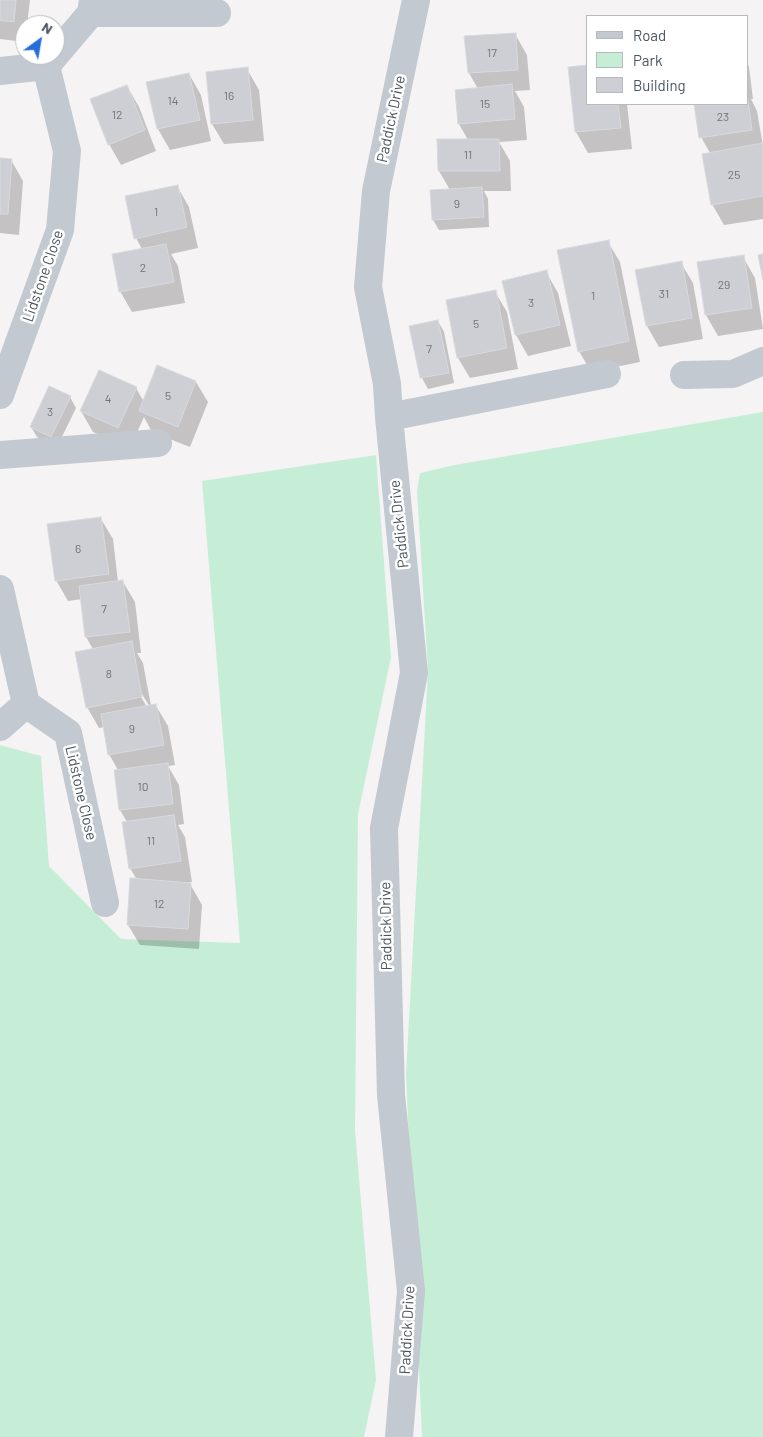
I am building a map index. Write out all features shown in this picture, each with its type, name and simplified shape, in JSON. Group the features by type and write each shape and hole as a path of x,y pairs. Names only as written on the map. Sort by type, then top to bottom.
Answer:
{"street":[{"name":"Paddick Drive","path":"399,1437 411,1291 391,1095 384,828 414,673 387,384 368,287 376,191 416,0"},
{"path":"0,71 46,66 92,6 217,14"},
{"name":"Lidstone Close","path":"0,395 60,230 67,151 46,66"},
{"path":"684,375 733,374 763,361"},
{"path":"389,417 607,374"},
{"path":"0,455 158,443"},
{"path":"0,589 26,704 0,727"},
{"name":"Lidstone Close","path":"26,704 68,733 105,903"}],"green space":[{"path":"763,412 763,1437 422,1437 406,1074 428,671 417,491 420,473 455,465"},
{"path":"376,455 391,657 358,814 355,1130 376,1380 364,1437 0,1437 0,745 41,756 49,866 121,939 240,943 202,481"}],"building":[{"path":"0,0 16,0 14,22 0,20"},
{"path":"516,33 518,70 468,73 464,36"},
{"path":"586,65 586,105 618,105 621,128 575,132 568,67"},
{"path":"248,67 253,120 211,124 206,72"},
{"path":"189,73 200,120 157,129 146,82"},
{"path":"512,84 515,119 458,124 455,90"},
{"path":"127,85 145,130 108,145 90,99"},
{"path":"748,100 752,130 699,138 694,105 748,105"},
{"path":"437,139 499,139 500,171 438,171"},
{"path":"763,143 763,196 711,205 702,154"},
{"path":"0,158 12,159 8,214 0,214"},
{"path":"178,185 187,227 134,239 125,196"},
{"path":"482,187 484,217 432,220 430,190"},
{"path":"609,240 629,341 578,352 557,250"},
{"path":"166,244 174,282 119,292 112,254"},
{"path":"763,254 763,280 758,255"},
{"path":"744,255 752,308 705,315 697,262"},
{"path":"682,261 692,318 646,326 635,270"},
{"path":"547,270 560,325 515,335 502,281"},
{"path":"496,290 507,348 457,358 446,300"},
{"path":"438,320 449,373 420,378 409,326"},
{"path":"157,365 196,381 178,427 139,411"},
{"path":"99,370 137,387 118,428 80,411"},
{"path":"49,386 71,396 51,437 30,427"},
{"path":"101,517 109,574 55,581 47,524"},
{"path":"123,580 130,632 85,637 79,586"},
{"path":"132,641 142,697 86,708 75,652"},
{"path":"156,704 164,745 108,755 101,714"},
{"path":"168,763 173,804 119,810 114,770"},
{"path":"174,815 181,861 129,869 122,822"},
{"path":"130,878 191,883 188,929 127,925"}]}
